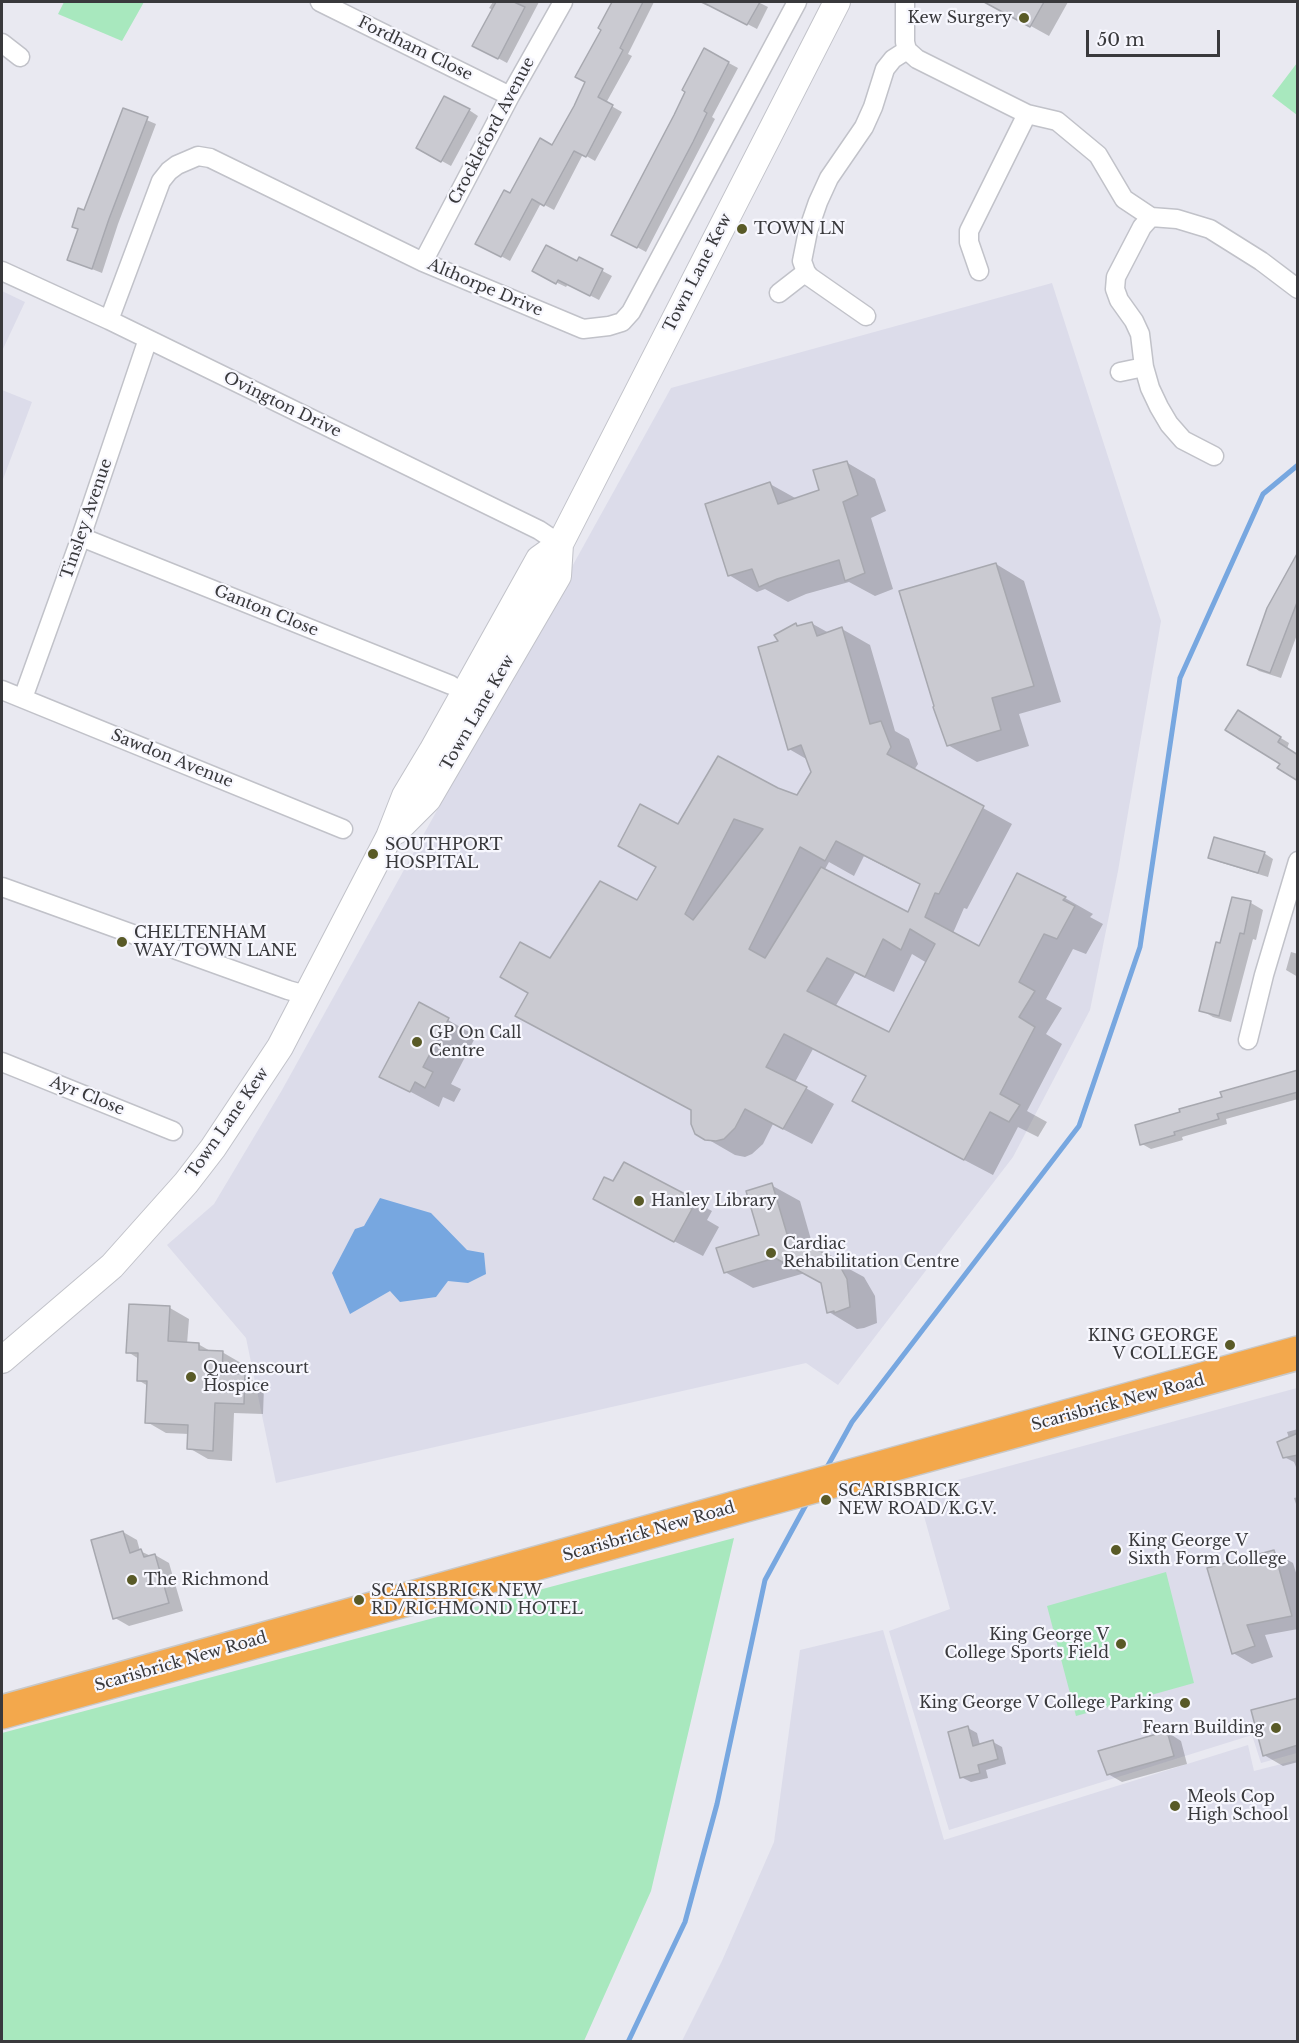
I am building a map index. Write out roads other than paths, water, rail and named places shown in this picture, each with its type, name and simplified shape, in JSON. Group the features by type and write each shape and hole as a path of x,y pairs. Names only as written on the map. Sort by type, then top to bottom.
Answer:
{"highway":[{"name":"Scarisbrick New Road","path":"2,1712 1298,1353"}],"street":[{"name":"Fordham Close","path":"320,2 510,96"},
{"name":"Crockleford Avenue","path":"423,262 562,2"},
{"name":"Althorpe Drive","path":"109,320 161,181 177,165 198,156 210,158 423,262 583,329 609,326 622,321 631,312 797,2"},
{"name":"Town Lane Kew","path":"2,1360 112,1266 186,1183 213,1148 280,1047 389,837 405,796 538,559 560,544 837,2"},
{"path":"905,2 905,42 907,50 917,59 1028,114 1057,121 1098,155 1124,199 1151,217 1177,219 1210,229 1261,261 1298,289"},
{"path":"2,44 20,57"},
{"path":"866,315 810,277 802,261 808,231 821,194 829,178 864,127 885,69 893,59 907,50"},
{"path":"979,271 969,242 969,231 1028,114"},
{"path":"1151,217 1142,227 1116,277 1115,289 1119,300 1140,334 1144,367 1150,388 1169,424 1184,440 1215,456"},
{"name":"Ovington Drive","path":"2,271 148,339 539,531 560,544"},
{"path":"779,294 792,281 806,272"},
{"name":"Tinsley Avenue","path":"23,698 81,537 148,339"},
{"path":"1120,372 1144,367"},
{"name":"Ganton Close","path":"81,537 451,685"},
{"name":"Sawdon Avenue","path":"2,690 343,829"},
{"path":"1248,1040 1264,975 1298,861"},
{"path":"2,887 306,995"},
{"name":"Ayr Close","path":"2,1062 172,1131"}],"water":[{"path":"380,1198 431,1213 467,1250 484,1253 486,1274 468,1283 448,1281 436,1297 400,1302 390,1291 350,1314 332,1273 355,1229 364,1226"}],"waterway":[{"path":"826,1469 852,1422 1079,1126 1140,947 1180,678 1263,494 1298,465"},
{"path":"628,2042 685,1922 717,1804 765,1580 808,1501"}],"place":[{"name":"Kew Surgery","path":"1024,18"},
{"name":"TOWN LN","path":"742,229"},
{"name":"SOUTHPORT HOSPITAL","path":"373,854"},
{"name":"CHELTENHAM WAY/TOWN LANE","path":"122,942"},
{"name":"GP On Call Centre","path":"417,1042"},
{"name":"Hanley Library","path":"639,1201"},
{"name":"Cardiac Rehabilitation Centre","path":"771,1253"},
{"name":"KING GEORGE V COLLEGE","path":"1230,1345"},
{"name":"Queenscourt Hospice","path":"191,1377"},
{"name":"SCARISBRICK NEW ROAD/K.G.V.","path":"826,1500"},
{"name":"King George V Sixth Form College","path":"1116,1550"},
{"name":"The Richmond","path":"132,1580"},
{"name":"SCARISBRICK NEW RD/RICHMOND HOTEL","path":"359,1600"},
{"name":"King George V College Sports Field","path":"1121,1644"},
{"name":"King George V College Parking","path":"1185,1703"},
{"name":"Fearn Building","path":"1276,1728"},
{"name":"Meols Cop High School","path":"1175,1806"}]}
